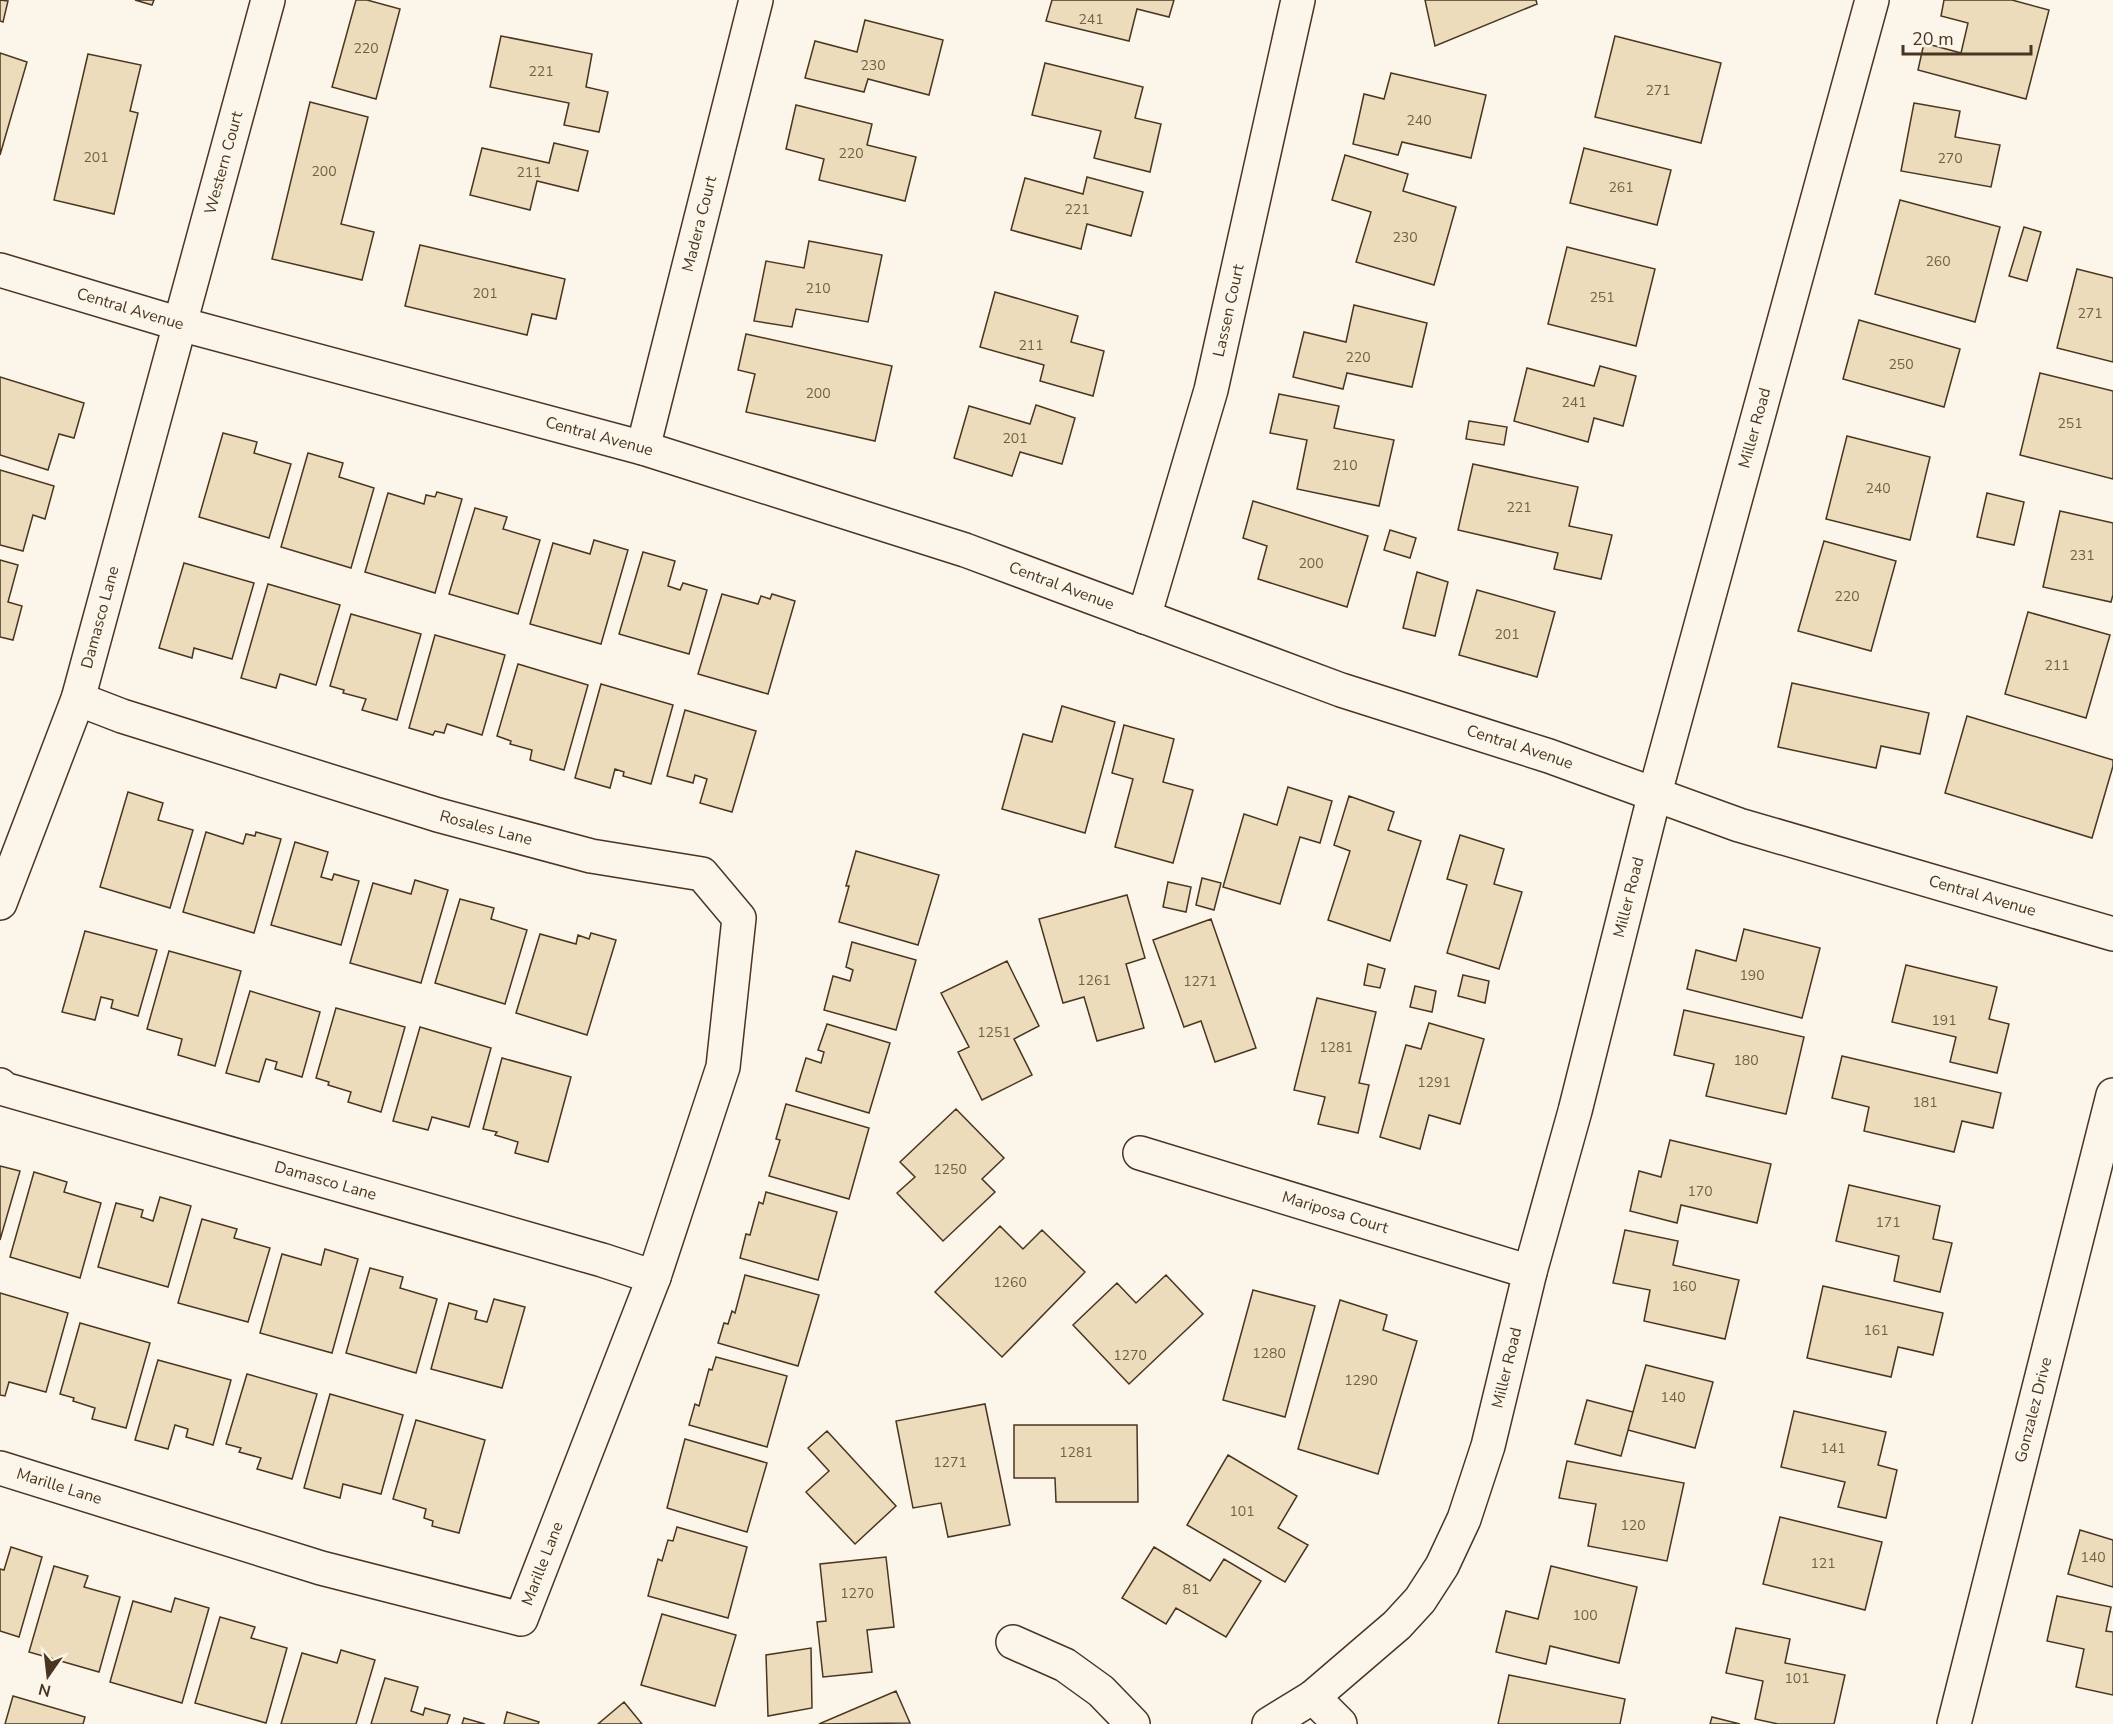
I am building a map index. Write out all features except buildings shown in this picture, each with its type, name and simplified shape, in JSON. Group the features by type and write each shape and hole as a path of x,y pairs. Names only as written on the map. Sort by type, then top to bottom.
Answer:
{"street":[{"name":"Western Court","path":"180,324 268,0"},
{"name":"Madera Court","path":"643,448 756,0"},
{"name":"Lassen Court","path":"1144,617 1211,390 1298,0"},
{"name":"Miller Road","path":"1269,1724 1313,1697 1397,1625 1420,1600 1442,1566 1464,1519 1488,1446 1530,1272 1575,1111 1655,793 1872,0"},
{"name":"Central Avenue","path":"0,270 180,324 643,448 965,550 1341,690 1549,756 1739,825 2113,934"},
{"name":"Damasco Lane","path":"0,903 78,699 180,324"},
{"name":"Rosales Lane","path":"78,699 122,716 438,815 591,856 702,874 738,918 723,1066"},
{"name":"Marille Lane","path":"0,1468 321,1568 521,1619 654,1277 723,1066"},
{"name":"Damasco Lane","path":"0,1085 4,1089 654,1277"},
{"name":"Gonzalez Drive","path":"1954,1724 2113,1095"},
{"name":"Mariposa Court","path":"1140,1153 1530,1272"},
{"path":"1013,1642 1065,1665 1101,1690 1133,1724"},
{"path":"1313,1697 1340,1724"}]}
